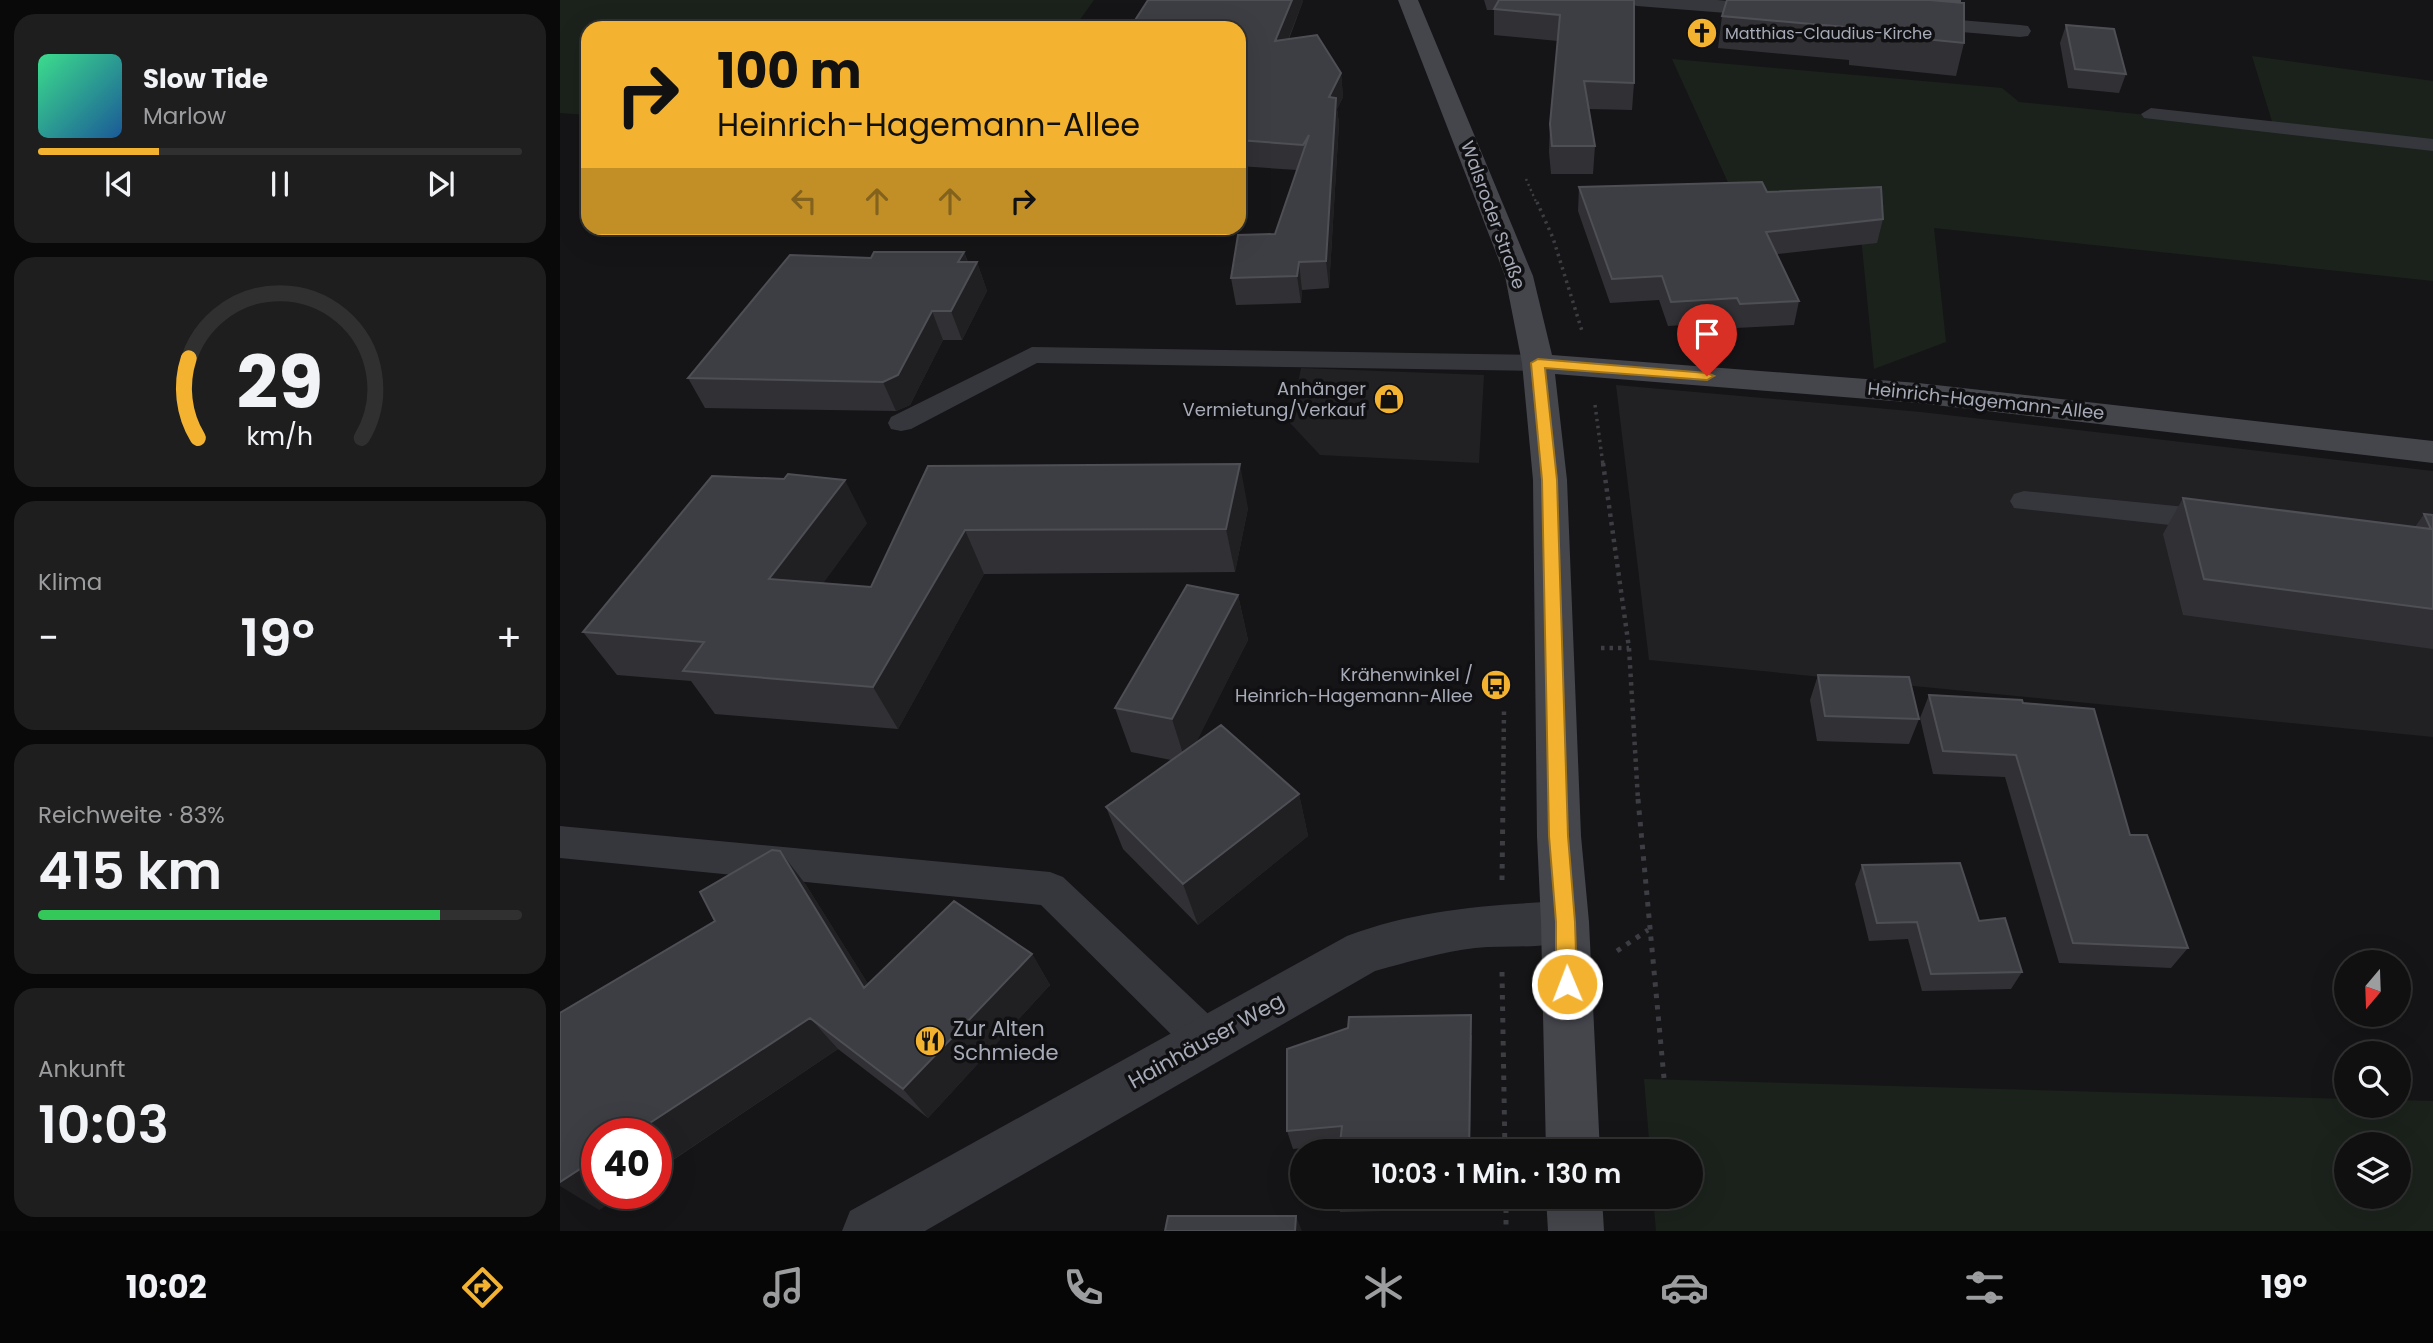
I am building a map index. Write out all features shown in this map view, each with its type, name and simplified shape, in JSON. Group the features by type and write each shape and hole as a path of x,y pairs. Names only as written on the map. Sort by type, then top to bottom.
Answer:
{"street":[{"name":"Walsroder Straße","path":"1408,0 1519,276 1538,363 1550,480 1558,822 1566,922 1573,1139"},
{"path":"1637,0 1799,13"},
{"path":"1893,21 2020,31"},
{"name":"Heinrich-Hagemann-Allee","path":"1538,363 1918,393 2433,452"},
{"name":"Hainhäuser Weg","path":"870,1231 1364,952 1436,933 1475,927 1566,922"},
{"path":"1575,1209 1576,1231"}],"lane":[{"path":"2151,114 2433,145"},
{"path":"901,423 1032,355 1538,363"},
{"path":"2024,501 2242,523"},
{"path":"560,842 1049,889 1206,1040"}],"path":[{"path":"1587,367 1599,422 1629,648 1640,836 1664,1078"},
{"path":"1506,1209 1506,1231"}],"shaded area":[{"path":"560,0 1094,0 1079,21 581,21 581,114 560,113"},
{"path":"2252,56 2433,81 2433,281 1934,228 1946,342 1874,369 1859,216 1736,200 1672,59 2002,88 2019,102 2274,128"},
{"name":"Anhänger Vermietung/Verkauf","path":"1301,368 1484,375 1479,463 1320,455 1290,423"},
{"path":"1616,385 1921,412 2433,471 2433,737 1649,660"},
{"path":"1644,1079 2334,1099 2334,1118 2411,1118 2411,1100 2433,1101 2433,1231 1656,1231 1654,1209 1703,1209 1703,1139 1649,1139"}],"building":[{"path":"1148,0 1292,0 1275,41 1317,35 1341,73 1329,97 1336,98 1326,261 1299,262 1297,276 1231,278 1238,235 1275,234 1309,135 1303,145 1246,141 1246,21 1134,21"},
{"path":"1499,0 1634,0 1634,83 1584,81 1595,146 1552,146 1550,124 1560,15 1494,9"},
{"path":"1727,0 1930,0 1964,3 1964,43 1855,32 1856,28 1722,16"},
{"path":"2066,25 2114,29 2126,74 2075,69"},
{"path":"1762,182 1767,192 1881,187 1883,219 1766,232 1799,301 1740,304 1737,298 1671,302 1662,276 1612,279 1579,187"},
{"path":"874,252 964,252 958,262 977,262 951,311 932,311 898,375 883,382 688,378 790,255 871,258"},
{"path":"1240,464 1226,529 965,530 873,687 683,671 704,642 583,632 712,476 784,479 788,474 845,480 769,579 871,587 928,466"},
{"path":"2183,498 2431,529 2424,514 2433,515 2433,609 2204,579"},
{"path":"1187,585 1238,595 1172,719 1115,708"},
{"path":"1818,675 1909,677 1919,719 1825,716"},
{"path":"1929,695 2022,700 2023,703 2094,709 2130,835 2147,835 2188,948 2073,943 2016,755 1943,751"},
{"path":"1221,725 1299,794 1183,884 1106,807"},
{"path":"772,850 780,851 864,988 954,901 1032,954 903,1089 810,1018 657,1118 581,1118 581,1168 560,1182 560,1013 715,921 700,892"},
{"path":"1960,863 1979,921 2005,918 2022,972 1931,974 1917,922 1877,923 1862,865"},
{"path":"1471,1015 1469,1139 1340,1139 1342,1126 1287,1131 1287,1049 1348,1028 1349,1017"},
{"path":"1168,1216 1296,1216 1295,1231 1165,1231"}],"place":[{"name":"Matthias-Claudius-Kirche","path":"1702,33"},
{"name":"Anhänger Vermietung/Verkauf","path":"1389,399"},
{"name":"Krähenwinkel / Heinrich-Hagemann-Allee","path":"1496,685"},
{"name":"Zur Alten Schmiede","path":"930,1041"}],"route":[{"path":"1567,984 1566,922 1559,836 1550,480 1538,363 1707,376"}]}
